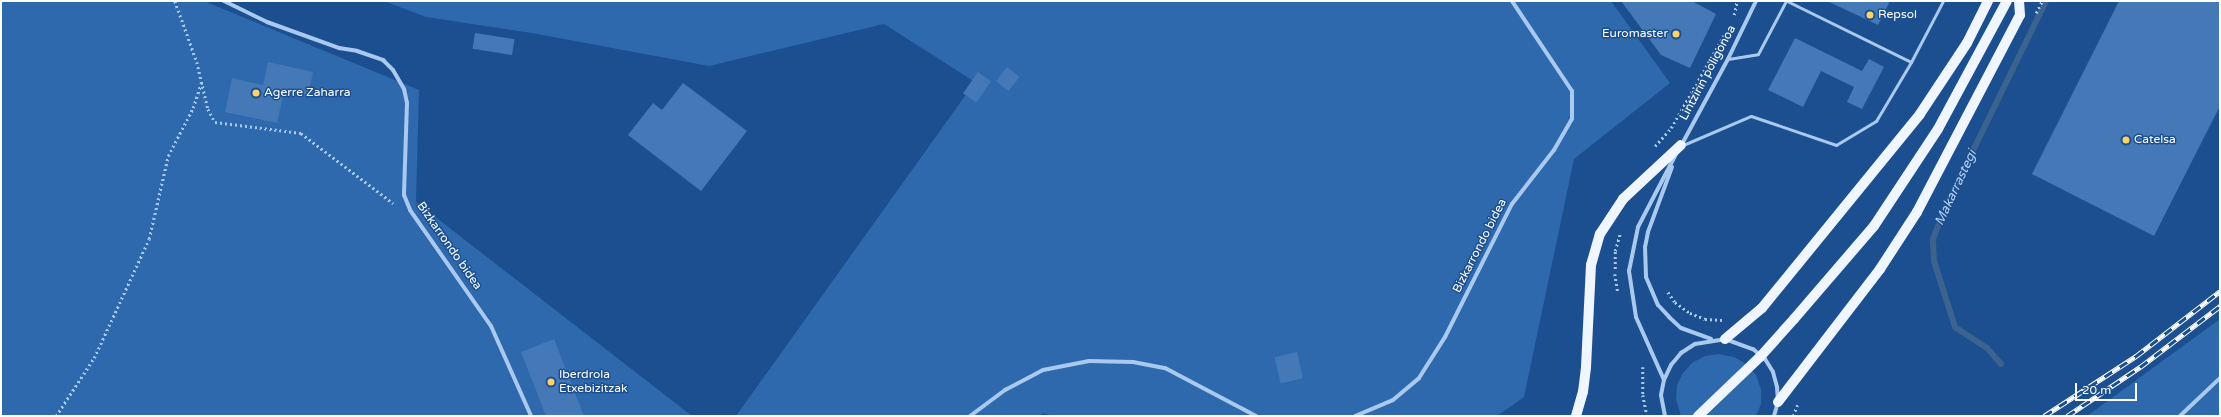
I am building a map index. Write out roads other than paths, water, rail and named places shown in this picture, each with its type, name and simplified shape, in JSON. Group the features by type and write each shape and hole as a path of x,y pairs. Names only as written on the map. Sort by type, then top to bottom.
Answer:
{"main road":[{"path":"1725,339 1762,308 1920,114 1967,43 1988,1"},
{"path":"1698,416 1760,358 1878,219 1938,129 2007,1"},
{"path":"1776,411 1880,269 1916,212 2020,15 2019,1"},
{"path":"1576,416 1585,380 1591,265 1600,234 1623,199 1679,149"}],"street":[{"name":"Bizkarrondo bidea","path":"224,1 274,24 338,48 357,51 383,60 398,76 404,89 407,103 404,195 410,210 492,326 531,416"},
{"name":"Bizkarrondo bidea","path":"1355,416 1393,400 1419,378 1446,337 1512,204 1554,150 1572,119 1572,91 1512,1"},
{"name":"Lintzirin poligonoa","path":"1664,380 1636,317 1632,302 1629,271 1638,227 1728,59 1756,1"},
{"name":"Lintzirin poligonoa","path":"1679,149 1648,232 1644,262 1646,277 1658,306 1668,318 1681,328 1711,340"},
{"path":"1665,416 1661,394 1664,380 1671,365 1681,353 1695,344 1711,340 1725,339 1753,349 1764,359 1773,372 1776,411"},
{"path":"970,416 1005,390 1043,370 1089,361 1133,362 1165,368 1256,416"},
{"path":"2180,416 2220,378"}],"lane":[{"path":"1728,59 1758,54 1787,1 1912,62"},
{"path":"1679,149 1751,116 1836,145 1876,121 1912,62 1943,1"}],"waterway":[{"name":"Makarrastegi","path":"2001,364 1987,348 1955,327 1934,261 1933,239 1944,210 2046,1"}],"railway":[{"path":"2044,416 2136,356 2220,291"},
{"path":"2067,416 2140,367 2220,306"}],"place":[{"name":"Repsol","path":"1870,15"},
{"name":"Euromaster","path":"1676,34"},
{"name":"Agerre Zaharra","path":"256,93"},
{"name":"Catelsa","path":"2126,140"},
{"name":"Iberdrola Etxebizitzak","path":"551,382"}]}
